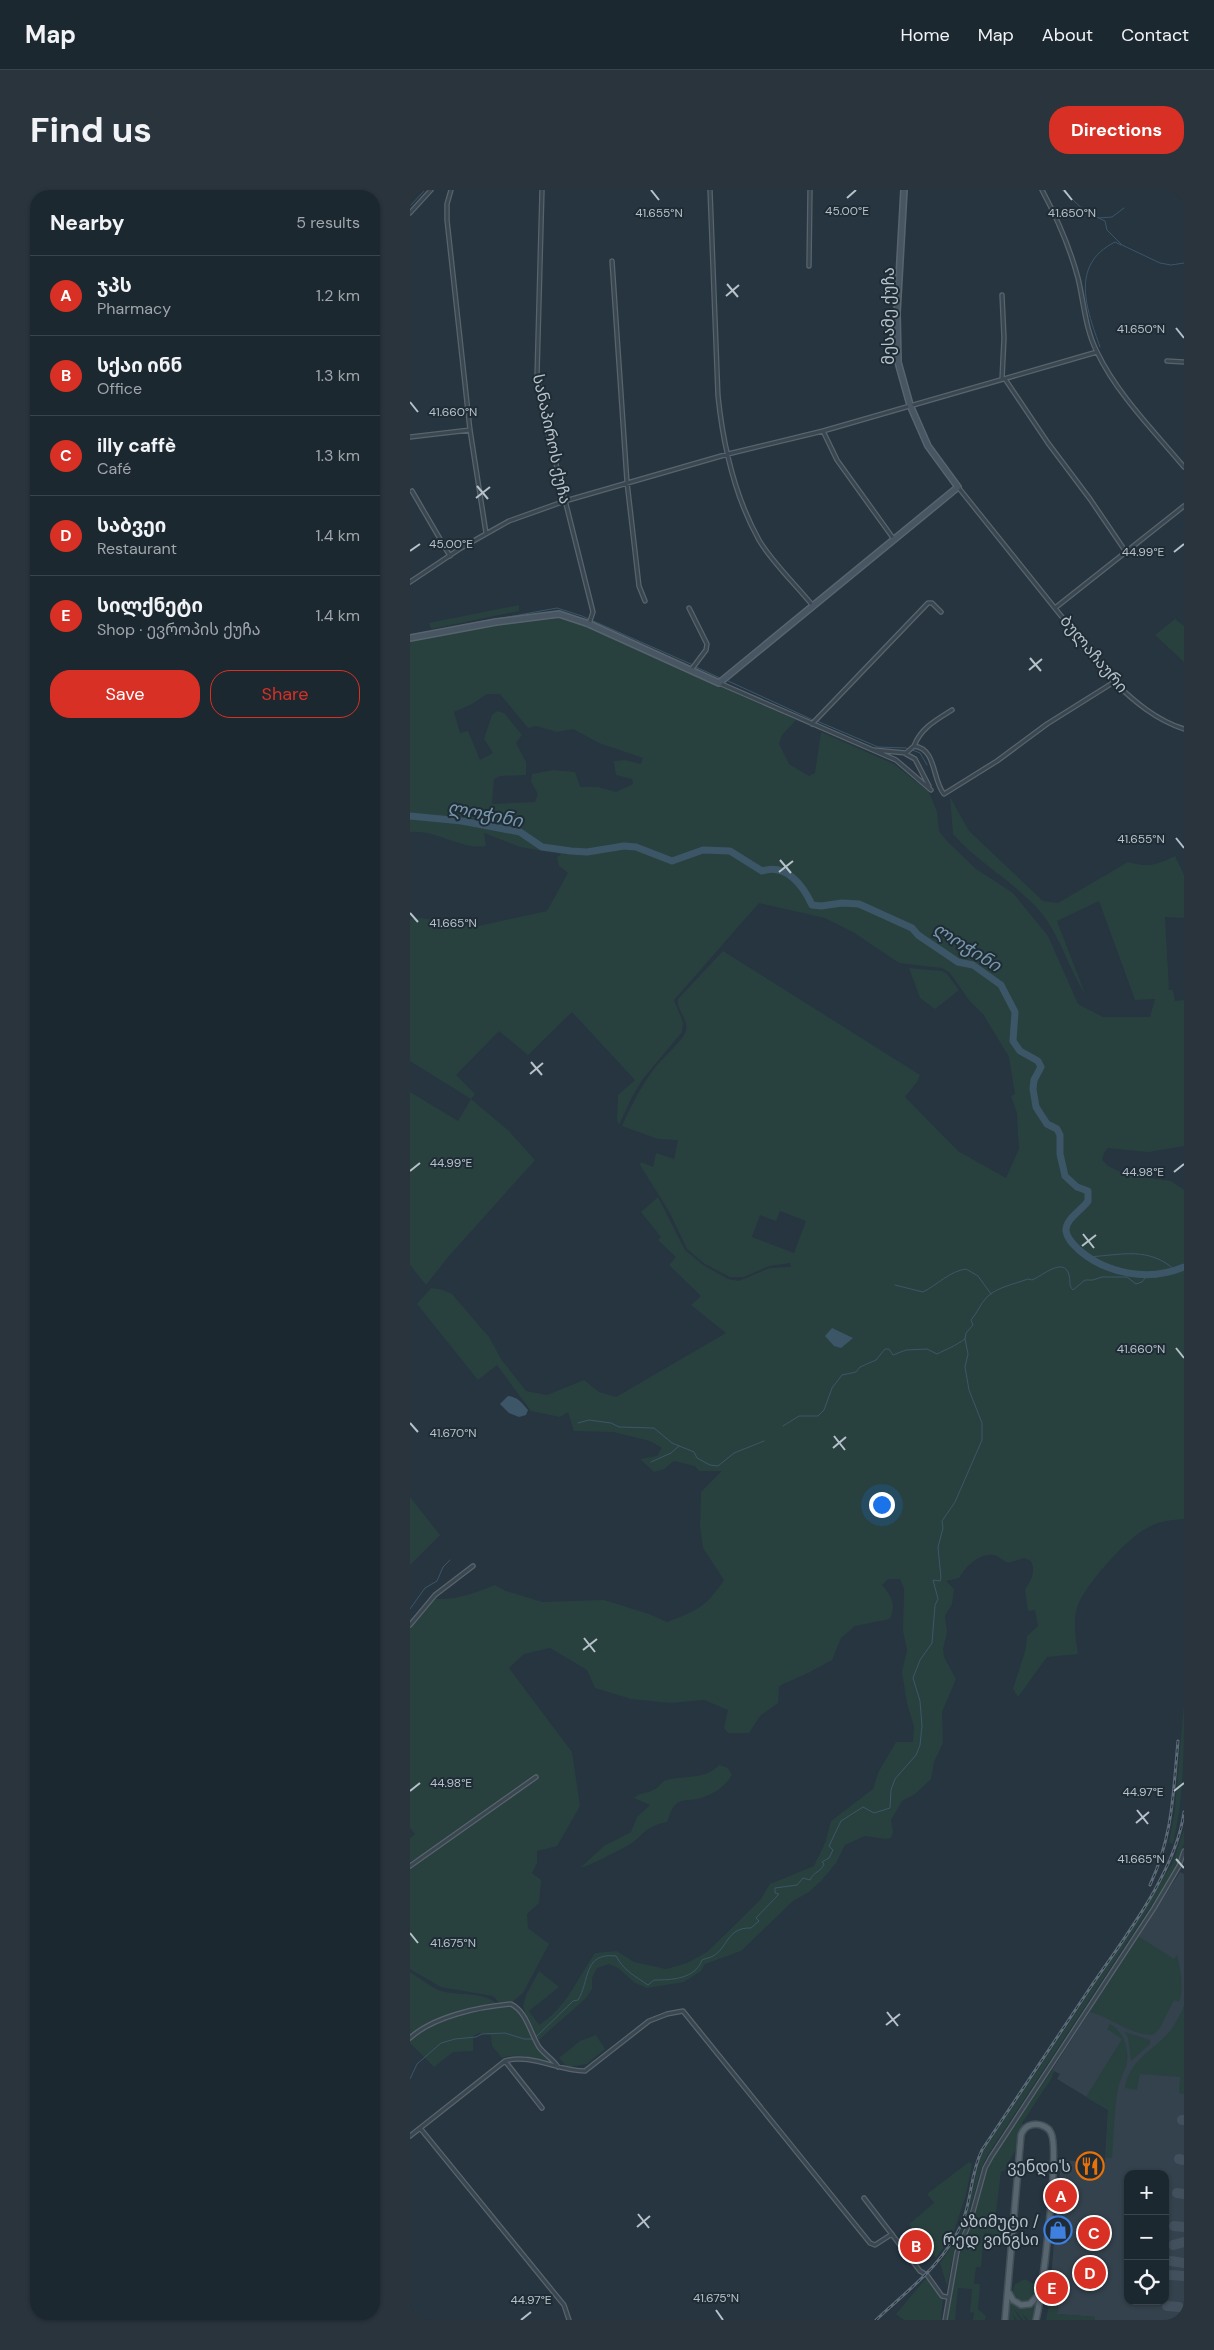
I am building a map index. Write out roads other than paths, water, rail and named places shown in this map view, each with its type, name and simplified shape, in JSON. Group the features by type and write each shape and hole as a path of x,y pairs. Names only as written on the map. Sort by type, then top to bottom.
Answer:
{"main road":[{"path":"1006,2320 1020,2135 1027,2126 1036,2124 1050,2131 1053,2144 1048,2228 1036,2320"},
{"path":"1008,2292 1016,2303 1025,2305 1033,2302 1040,2290"}],"street":[{"path":"410,212 431,190"},
{"path":"451,190 447,204 446,220 470,430 486,533"},
{"name":"სანაპიროს ქუჩა","path":"542,190 537,376 565,501 593,612 589,624"},
{"path":"710,190 718,396 721,424 728,454 740,495 760,542 813,606"},
{"path":"809,266 810,190"},
{"name":"მესამე ქუჩა","path":"904,190 897,336 898,362 910,404 928,446 958,487"},
{"path":"1042,190 1068,248 1078,279 1089,334 1097,352 1134,406 1184,466"},
{"path":"612,261 627,482 639,586 646,601"},
{"path":"1002,295 1003,379 1126,552"},
{"path":"410,582 486,533 518,517 565,501 728,454 823,431 910,404 1097,352"},
{"path":"1167,362 1184,362"},
{"path":"410,438 470,430"},
{"path":"823,431 837,460 894,538"},
{"path":"719,683 958,487"},
{"name":"ბულაჩაური","path":"958,487 1114,682 1144,708 1159,718 1184,729"},
{"path":"412,491 450,556"},
{"path":"1055,608 1184,506"},
{"path":"812,724 928,603 932,603 941,612"},
{"path":"689,608 707,648 691,671"},
{"path":"410,638 551,614 567,616 896,760 931,790 916,759 906,754 874,750"},
{"path":"914,746 921,748 930,756 939,786 944,794 997,761 1047,724 1114,682"},
{"path":"906,754 914,746 918,735 923,729 952,710"},
{"path":"410,1625 435,1595 473,1566"},
{"path":"410,1866 536,1777"},
{"path":"945,2320 947,2297 957,2252 970,2222 985,2168 1154,1908 1179,1866 1184,1851"},
{"path":"410,2038 428,2025 472,2010 511,2004 521,2012 541,2049 554,2061 558,2068"},
{"path":"410,2136 505,2060 514,2058 524,2059 558,2068 584,2071 649,2021 667,2014 683,2011 870,2243 876,2245 892,2234"},
{"path":"505,2060 542,2108"},
{"path":"420,2128 564,2305 569,2320"},
{"path":"864,2198 940,2294 947,2297"}],"waterway":[{"path":"410,206 425,190"},
{"path":"1062,190 1086,212 1105,221 1107,230 1122,245 1160,263 1171,265 1184,263"},
{"path":"1099,218 1112,217 1124,208"},
{"path":"1100,347 1087,304 1085,289 1087,276 1091,263 1101,252 1115,242 1121,245"},
{"path":"410,635 557,608 582,616 693,665"},
{"path":"696,667 722,679"},
{"path":"726,680 813,720"},
{"path":"817,721 878,747 906,748 920,753 927,765"},
{"name":"ლოჭინი","path":"410,816 462,821 520,832 542,847 571,851 587,852 624,846 636,847 672,861 703,850 730,851 762,871 771,869 786,873 799,883 812,905 859,904 912,928 918,935 958,962 973,965 1001,985 1015,1012 1013,1041 1020,1051 1038,1061 1041,1067 1034,1080 1033,1089 1036,1107 1047,1124 1057,1129 1060,1135 1060,1154 1065,1176 1077,1187 1088,1191 1088,1201 1066,1227 1071,1242 1090,1258 1115,1270 1143,1275 1171,1272 1184,1267"},
{"path":"1088,1257 1123,1254 1145,1255 1165,1262 1175,1270"},
{"path":"410,2079 417,2064 441,2043 455,2039 476,2037 482,2034 505,2033 524,2039 534,2039 573,2001 578,2000 589,1969 593,1963 605,1956 616,1956 626,1969 648,1985 654,1980 675,1979 688,1975 699,1966 702,1960 718,1953 737,1931 751,1928 759,1921 756,1918 779,1894 775,1893 775,1888 797,1885 803,1878 810,1880 823,1867 824,1864 822,1862 829,1858 833,1850 829,1846 841,1821 863,1807 874,1813 890,1808 891,1790 895,1779 916,1755 920,1745 922,1726 920,1701 913,1678 920,1660 932,1643 935,1605 938,1599 933,1580 940,1581 941,1578 938,1547 943,1528 942,1521 955,1502 982,1440 982,1423 969,1390 965,1367 968,1354 965,1339 966,1333 973,1325 971,1320 991,1294 1006,1286 1028,1279 1032,1280 1058,1267 1063,1267 1066,1270 1073,1290 1085,1280 1102,1277 1127,1277 1136,1284 1142,1282 1148,1274"},
{"path":"895,1285 923,1292 949,1275 966,1269 978,1276 991,1294"},
{"path":"783,1426 799,1416 818,1416 824,1410 832,1388 842,1375 856,1372 860,1367 876,1360 885,1349 889,1349 893,1355 906,1350 927,1349 937,1354 965,1339"},
{"path":"578,1423 589,1420 611,1423 619,1427 654,1428 672,1443 694,1452 697,1458 710,1465 718,1466 734,1453 764,1441"},
{"path":"651,1462 671,1453 679,1446"},
{"path":"410,1609 425,1588 437,1581 443,1567 450,1560"}],"railway":[{"path":"1150,1885 1158,1867 1168,1831 1178,1741"},
{"path":"876,2320 924,2276 954,2238 962,2223 968,2205 975,2169 982,2150 1147,1904 1171,1858 1184,1812"}],"place":[{"name":"ვენდი'ს","path":"1090,2166"},
{"name":"ჯპს","path":"1061,2196"},
{"name":"აზიმუტი / რედ ვინგსი","path":"1058,2230"},
{"name":"illy caffè","path":"1094,2233"},
{"name":"სქაი ინნ","path":"916,2246"},
{"name":"საბვეი","path":"1090,2273"},
{"name":"სილქნეტი","path":"1052,2288"}]}
